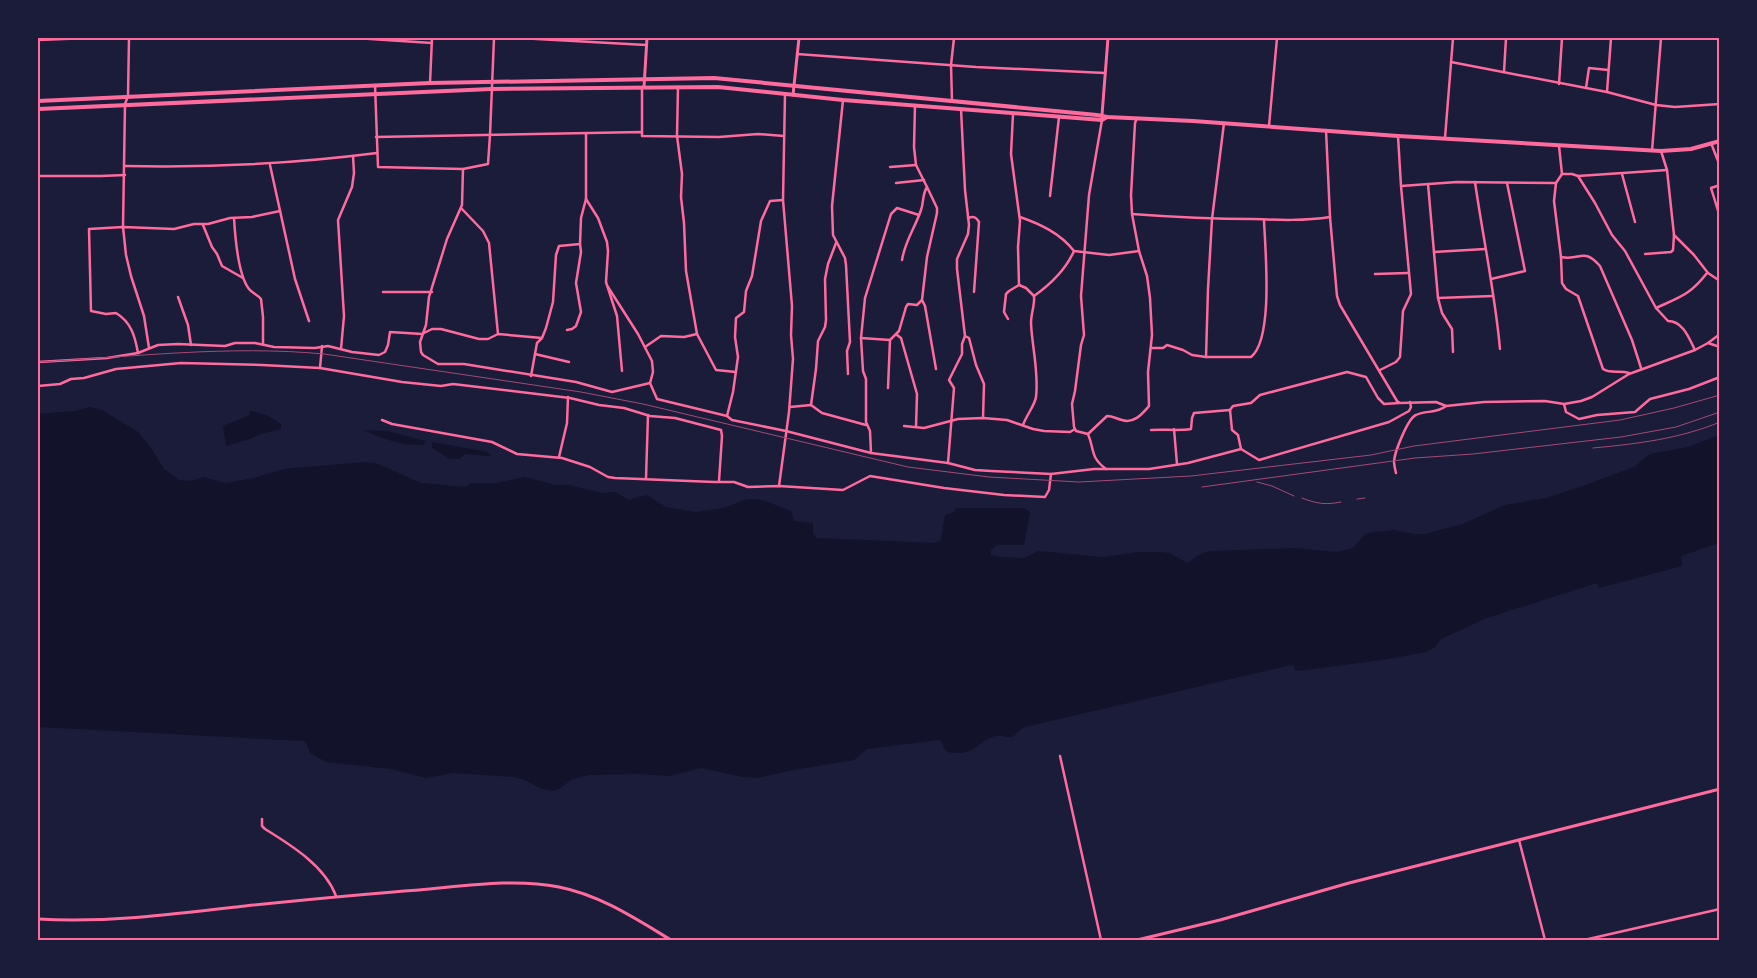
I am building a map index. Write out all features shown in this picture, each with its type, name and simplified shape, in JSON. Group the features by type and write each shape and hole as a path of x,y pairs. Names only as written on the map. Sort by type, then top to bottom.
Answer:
{"main road":[{"path":"643,87 647,38"},
{"path":"793,95 798,38"},
{"path":"1104,118 1108,38"},
{"path":"38,101 491,81 727,80 952,101 1104,118"},
{"path":"727,80 724,84 728,88"},
{"path":"38,109 491,89 678,87 728,88 843,100 1013,114 1224,123 1398,136 1652,151 1691,149 1720,141"},
{"path":"1137,940 1220,920 1349,883 1720,789"},
{"path":"38,919 58,920 153,915 336,896 509,884 534,884 559,887 600,900 671,940"}],"street":[{"path":"38,40 90,38"},
{"path":"129,38 128,96 125,104 123,227 126,256 144,316 148,348"},
{"path":"355,38 432,44"},
{"path":"430,83 432,38"},
{"path":"375,85 378,167 463,169 488,164 494,38"},
{"path":"518,38 646,45"},
{"path":"952,101 951,65 954,38"},
{"path":"1269,126 1277,38"},
{"path":"1445,138 1453,38"},
{"path":"1504,72 1506,38"},
{"path":"1559,84 1562,38"},
{"path":"1607,92 1611,38"},
{"path":"1652,151 1661,38"},
{"path":"797,54 951,65 1106,73"},
{"path":"1452,62 1607,92 1656,105 1675,107 1720,104"},
{"path":"1586,88 1589,68 1608,70"},
{"path":"643,87 642,136 719,137 758,134 784,136"},
{"path":"678,87 677,136 682,174 681,197 686,243 686,271 697,334 716,370 736,372"},
{"path":"779,486 790,408 793,359 792,306 783,200 785,94"},
{"path":"843,100 832,206 833,235 845,258 846,265 850,342 847,351 848,374"},
{"path":"915,105 914,147 916,165 937,208 927,256 922,300 925,306 936,369"},
{"path":"948,463 954,388 949,380 962,354 962,344 965,336 957,269 960,252 968,234 961,109"},
{"path":"1013,114 1011,154 1019,216 1019,285"},
{"path":"1050,196 1059,117"},
{"path":"1075,429 1072,404 1080,345 1084,335 1081,296 1089,195 1104,118"},
{"path":"1088,434 1107,416 1113,416 1128,422 1137,418 1150,406 1148,372 1152,348 1150,298 1147,276 1139,251 1130,195 1135,123 1137,118"},
{"path":"1206,357 1212,219 1224,123"},
{"path":"1326,130 1330,217 1337,296 1340,305 1399,402"},
{"path":"376,136 490,136 642,132"},
{"path":"567,330 576,326 581,312 576,283 581,252 581,218 586,199 586,134"},
{"path":"1380,370 1396,362 1400,357 1404,310 1411,294 1398,136"},
{"path":"1711,143 1720,166"},
{"path":"1559,145 1562,174 1556,183 1554,201 1561,257 1562,283 1566,289 1578,296 1603,369 1606,371 1624,371 1629,374"},
{"path":"1645,254 1671,252 1673,250 1674,235 1667,170 1661,151"},
{"path":"125,166 196,168 270,165 377,153"},
{"path":"341,349 344,316 338,220 352,187 354,173 353,156"},
{"path":"270,165 295,279 310,321"},
{"path":"890,167 916,165"},
{"path":"463,169 461,208 447,239 429,297 426,325 420,342 423,355 438,364 464,364 576,382 612,392 650,383"},
{"path":"1562,174 1578,176 1667,170"},
{"path":"1622,174 1635,222"},
{"path":"38,176 125,175"},
{"path":"1578,176 1612,235 1625,251 1656,308 1668,321 1674,321 1681,326 1695,350"},
{"path":"896,183 924,180"},
{"path":"1401,186 1475,182 1556,183"},
{"path":"1475,182 1500,349"},
{"path":"1491,279 1525,271 1508,183"},
{"path":"1428,184 1438,298 1442,313 1452,329 1453,352"},
{"path":"1720,185 1711,188 1720,217"},
{"path":"902,260 906,243 922,208 923,195 927,187"},
{"path":"586,199 598,218 607,242 606,282 617,316 622,371"},
{"path":"727,416 738,357 735,337 736,318 744,312 746,291 752,276 761,221 770,201 783,200"},
{"path":"461,208 483,231 488,243 498,334"},
{"path":"871,453 871,440 866,422 866,379 862,364 861,338 866,292 874,274 878,251 891,214 897,208 919,216"},
{"path":"138,353 136,338 129,324 121,316 116,313 106,314 91,311 89,229 123,227 174,229 194,224 203,225 280,211"},
{"path":"1132,214 1264,220 1330,217"},
{"path":"968,218 973,216 979,222 974,292"},
{"path":"1019,216 1055,232 1068,242 1074,251 1110,255 1139,251"},
{"path":"234,218 235,242 243,278 249,290 261,299 263,344"},
{"path":"1152,348 1163,348 1168,345 1192,355 1206,357 1251,357 1256,353 1262,342 1265,320 1264,220"},
{"path":"203,225 222,266 243,278"},
{"path":"1674,235 1708,273 1720,282"},
{"path":"811,405 818,340 826,320 825,279 828,264 836,243"},
{"path":"531,376 537,343 542,338 546,328 552,302 556,254 559,246 580,244"},
{"path":"1434,252 1485,249"},
{"path":"1034,296 1059,275 1074,251"},
{"path":"1561,257 1586,255 1600,266 1642,368"},
{"path":"1375,274 1408,273"},
{"path":"1656,308 1696,288 1708,273"},
{"path":"1019,285 1026,288 1034,296 1035,302 1031,322 1035,358 1036,399 1023,425"},
{"path":"1008,319 1004,312 1006,294 1019,285"},
{"path":"607,286 612,291 652,360 653,372 650,383 657,398 727,416 732,420 786,431 871,453 948,463 975,470 1051,474 1106,469 1149,469 1219,456 1241,449"},
{"path":"383,292 432,292"},
{"path":"178,296 188,325 191,346"},
{"path":"1438,298 1493,296"},
{"path":"861,338 890,340 897,335 908,304 917,305 922,300"},
{"path":"38,362 107,358 138,353 148,348 178,344 226,346 245,343 315,348 334,346 352,352 379,355 385,352 390,332 422,334 432,329 441,329 479,339 488,339 498,334 542,338"},
{"path":"645,347 661,336 684,337 697,334"},
{"path":"1396,473 1394,460 1411,417 1438,411 1446,406 1484,402 1545,401 1564,404 1581,401 1592,397 1642,368 1695,350 1720,334"},
{"path":"897,335 900,338 917,394 916,427"},
{"path":"965,336 969,338 976,365 984,384 983,418"},
{"path":"888,388 890,340"},
{"path":"1708,343 1720,347"},
{"path":"320,368 322,346"},
{"path":"535,354 569,362"},
{"path":"38,386 60,384 63,381 84,378 116,369 181,363 320,368 402,382 441,386 453,384 568,398 624,408 648,415 675,418 721,430 719,481"},
{"path":"1151,430 1191,429 1194,413 1230,410 1233,406 1251,403 1260,395 1347,372 1366,377 1378,398 1384,404 1436,402 1446,406"},
{"path":"1564,404 1566,412 1579,419 1635,412 1650,398 1689,390 1720,377"},
{"path":"559,458 567,423 568,398"},
{"path":"1230,410 1232,430 1238,435 1241,449 1259,460 1389,422 1409,411 1411,407 1410,402"},
{"path":"790,408 811,405 822,413 867,425"},
{"path":"646,478 648,415"},
{"path":"904,426 924,428 958,419 983,418 1007,420 1032,429 1044,431 1070,432 1075,429"},
{"path":"382,420 392,424 492,442 517,454 559,458 590,467 608,477 734,482 748,488 779,486 843,490 870,476 1004,495 1045,496 1049,490 1051,474"},
{"path":"1075,429 1088,434 1092,442 1094,457 1106,469"},
{"path":"1174,429 1177,465"},
{"path":"1060,756 1101,940"},
{"path":"262,819 262,826 265,829 290,845 319,870 336,896"},
{"path":"1519,840 1545,940"},
{"path":"1584,940 1720,909"}],"shaded area":[{"path":"90,407 102,410 138,432 149,445 164,469 179,480 191,481 203,477 226,483 254,478 284,469 365,462 376,463 421,483 466,487 471,483 496,483 525,477 555,485 569,485 602,493 615,492 629,500 647,495 666,507 696,512 724,508 744,500 763,500 791,511 794,521 813,523 813,534 817,538 936,543 941,540 945,515 954,512 956,508 1024,508 1030,512 1024,545 997,545 991,550 991,555 1024,558 1038,551 1104,557 1138,552 1159,552 1169,553 1188,563 1198,555 1210,551 1295,548 1336,552 1353,548 1368,533 1394,530 1425,534 1463,524 1505,505 1546,498 1583,486 1634,467 1650,454 1688,447 1719,435 1719,543 1681,556 1682,566 1599,588 1597,583 1487,618 1441,639 1435,647 1427,652 1298,671 1291,665 1025,727 1013,737 996,736 969,751 948,752 939,740 867,749 854,760 758,778 743,777 701,768 669,776 640,774 588,775 571,780 553,791 542,789 525,780 514,777 453,773 426,778 391,769 326,762 310,753 306,743 303,741 38,727 38,414 75,411"},
{"path":"249,411 274,419 281,424 281,429 226,446 223,426 250,415"},
{"path":"364,430 387,431 425,441 424,445 400,443"},
{"path":"432,442 488,452 491,456 465,454 459,459 450,459 432,448"}],"railway":[{"path":"38,362 217,351 324,354 581,392 643,404 908,467 989,477 1079,482 1191,476 1371,455 1414,446 1620,420 1720,395"},
{"path":"1202,487 1415,458 1473,454 1621,437 1676,427 1720,412"},
{"path":"1593,448 1673,437 1720,422"},
{"path":"1257,482 1272,486 1294,496"},
{"path":"1302,498 1321,503 1341,502"},
{"path":"1357,499 1365,498"}]}
